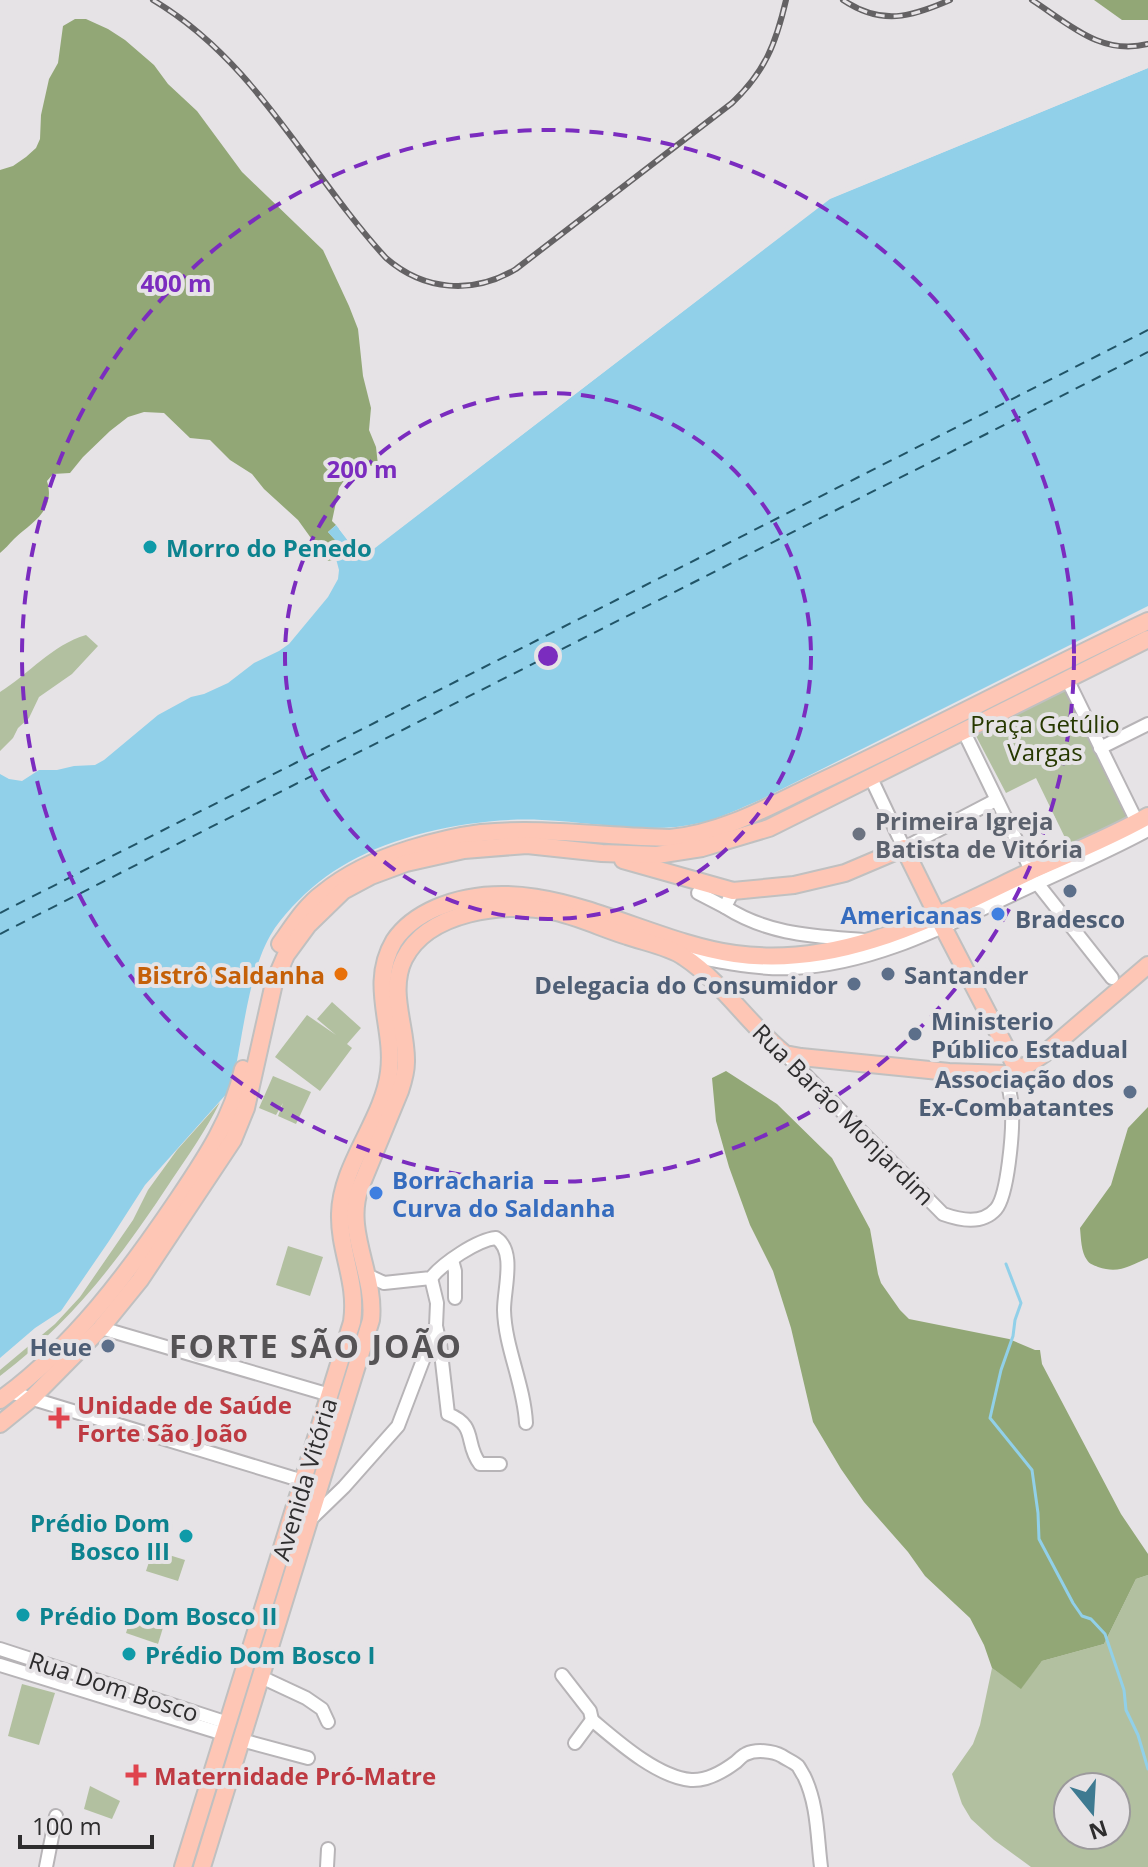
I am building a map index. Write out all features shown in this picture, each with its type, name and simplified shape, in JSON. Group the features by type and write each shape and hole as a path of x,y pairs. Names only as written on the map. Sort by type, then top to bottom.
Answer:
{"main road":[{"path":"5,1396 50,1357 111,1293 158,1229 228,1117 239,1086 264,980 275,952 299,917 321,894 354,871 384,857 437,841 480,833 541,831 670,838 721,827 862,762 1148,622"},
{"path":"0,1424 32,1398 101,1328 140,1280 233,1140 246,1108 274,983 286,955 318,914 343,891 406,863 464,850 527,845 657,855 734,839 769,828 1148,639"},
{"name":"Avenida Vitória","path":"183,1867 352,1322 353,1289 342,1234 341,1204 345,1185 377,1111 389,1074 390,1047 382,993 383,973 395,940 406,928 423,914 448,903 494,895 516,895 557,901 700,948 775,957 827,951 940,922 1145,827"},
{"path":"602,853 733,891 794,885 845,873 904,848 1011,1077"},
{"name":"Avenida Vitória","path":"202,1867 369,1329 372,1297 356,1226 355,1204 405,1075 398,978 403,961 415,942 426,933 452,919 494,909 552,911 681,954"},
{"name":"Rua Barão Monjardim","path":"681,954 715,983 785,1054"},
{"path":"785,1054 1011,1077 1044,1054 1148,965"},
{"path":"226,1728 243,1735"}],"street":[{"path":"681,954 742,965 793,968 844,961 888,950 940,922 1037,883 1145,827 1100,748 1067,679"},
{"path":"1100,748 1148,724"},
{"path":"963,730 1029,866"},
{"path":"870,776 904,848 996,800"},
{"path":"1037,883 1112,978"},
{"path":"725,907 733,891"},
{"path":"698,893 759,925 803,935 874,941"},
{"name":"Rua Barão Monjardim","path":"785,1054 943,1214 959,1220 977,1220 996,1209 1006,1189 1013,1113 1011,1077"},
{"path":"367,1275 384,1283 431,1278 481,1242 496,1238 503,1242 507,1250 504,1319 524,1401 526,1423"},
{"path":"452,1260 455,1298"},
{"path":"431,1278 437,1303 434,1345 448,1414 460,1419 467,1428 475,1458 480,1464 500,1464"},
{"path":"354,1307 372,1297 384,1283"},
{"path":"101,1328 330,1395"},
{"path":"309,1520 344,1487 398,1426 434,1345"},
{"path":"5,1396 32,1398 303,1481"},
{"name":"Rua Dom Bosco","path":"0,1649 226,1728"},
{"name":"Rua Dom Bosco","path":"0,1665 226,1728"},
{"path":"562,1675 590,1711 592,1720 621,1745 661,1770 689,1780 702,1779 718,1773 745,1754 755,1752 776,1753 799,1766 809,1786 815,1810 821,1867"},
{"path":"261,1677 306,1698 322,1709 328,1722"},
{"path":"575,1743 592,1720"},
{"path":"243,1735 308,1758"},
{"path":"46,1867 56,1816"},
{"path":"327,1867 328,1849"}],"green space":[{"path":"1094,0 1148,0 1148,20 1122,20"},
{"path":"75,19 86,19 108,29 154,65 168,84 197,111 242,172 323,250 358,329 363,376 371,408 369,430 376,447 378,465 370,466 343,482 339,488 332,521 336,525 328,532 343,548 335,555 336,559 328,561 298,520 252,474 230,460 210,440 190,438 164,413 144,412 128,417 110,431 70,473 53,474 47,481 48,500 41,515 0,553 0,170 13,166 36,148 49,79 58,63 63,26"},
{"path":"86,635 98,646 72,674 39,697 29,718 0,751 0,692 51,653"},
{"name":"Praça Getúlio Vargas","path":"1064,680 1131,818 1070,848 1036,778 1006,793 976,736"},
{"path":"332,1002 361,1028 347,1044 352,1048 320,1091 275,1057 307,1015 336,1035 317,1019"},
{"path":"726,1071 777,1104 832,1158 870,1229 881,1283 909,1319 1009,1339 1040,1350 1042,1364 1121,1514 1148,1554 1148,1575 1136,1579 1104,1644 1042,1661 1021,1689 992,1668 970,1618 925,1576 841,1469 813,1422 791,1328 773,1271 750,1225 729,1167 716,1121 712,1078"},
{"path":"273,1076 311,1092 296,1124 278,1116 283,1103 276,1115 259,1108"},
{"path":"220,1102 190,1152 114,1262 50,1333 0,1376 0,1370 55,1324 80,1297 133,1220 148,1190 177,1150"},
{"path":"1148,1107 1148,1258 1118,1269 1098,1267 1085,1257 1080,1228 1111,1185 1128,1128"},
{"path":"288,1246 323,1257 310,1296 276,1285"},
{"path":"153,1550 185,1560 178,1581 146,1571"},
{"path":"1148,1575 1148,1867 1031,1867 971,1819 962,1804 952,1774 973,1744 992,1668 1021,1688 1042,1661 1104,1644 1136,1579"},
{"path":"133,1611 165,1621 158,1644 126,1633"},
{"path":"22,1684 55,1693 39,1745 8,1736"},
{"path":"90,1786 120,1801 112,1819 84,1809"}],"water":[{"path":"1148,68 1148,606 762,799 716,818 661,828 542,820 468,824 393,842 333,872 292,907 275,928 263,951 252,985 229,1091 145,1185 61,1311 35,1328 0,1358 0,774 22,781 39,770 95,765 158,715 191,697 228,683 254,663 279,651 289,644 328,597 338,579 335,555 342,548 328,532 336,525 362,558 829,199"}],"pier":[{"path":"1148,64 1148,68 830,199 361,558 339,529 342,526 362,553 828,195"}],"waterway":[{"path":"1006,1264 1021,1303 990,1418 1032,1470 1039,1539 1082,1616 1091,1619 1105,1634 1124,1690 1126,1710 1138,1735 1148,1769"}],"ferry route":[{"path":"0,913 1148,330"},
{"path":"0,934 1148,352"}],"railway":[{"path":"153,0 189,25 222,54 251,86 386,258 416,277 449,286 483,283 516,269 732,103 753,80 768,56 786,0"},
{"path":"843,0 884,16 922,11 950,0"},
{"path":"1032,0 1100,42 1131,47 1148,44"}],"place":[{"name":"Morro do Penedo","path":"150,547"},
{"name":"Primeira Igreja Batista de Vitória","path":"859,834"},
{"name":"Bradesco","path":"1070,891"},
{"name":"Americanas","path":"998,914"},
{"name":"Bistrô Saldanha","path":"341,974"},
{"name":"Santander","path":"888,974"},
{"name":"Delegacia do Consumidor","path":"854,984"},
{"name":"Ministerio Público Estadual","path":"915,1034"},
{"name":"Associação dos Ex-Combatantes","path":"1130,1092"},
{"name":"Borracharia Curva do Saldanha","path":"376,1193"},
{"name":"Heue","path":"108,1346"},
{"name":"Unidade de Saúde Forte São João","path":"59,1418"},
{"name":"Prédio Dom Bosco III","path":"186,1536"},
{"name":"Prédio Dom Bosco II","path":"23,1615"},
{"name":"Prédio Dom Bosco I","path":"129,1654"},
{"name":"Maternidade Pró-Matre","path":"136,1775"}],"district":[{"name":"FORTE SÃO JOÃO","path":"316,1345"}]}
